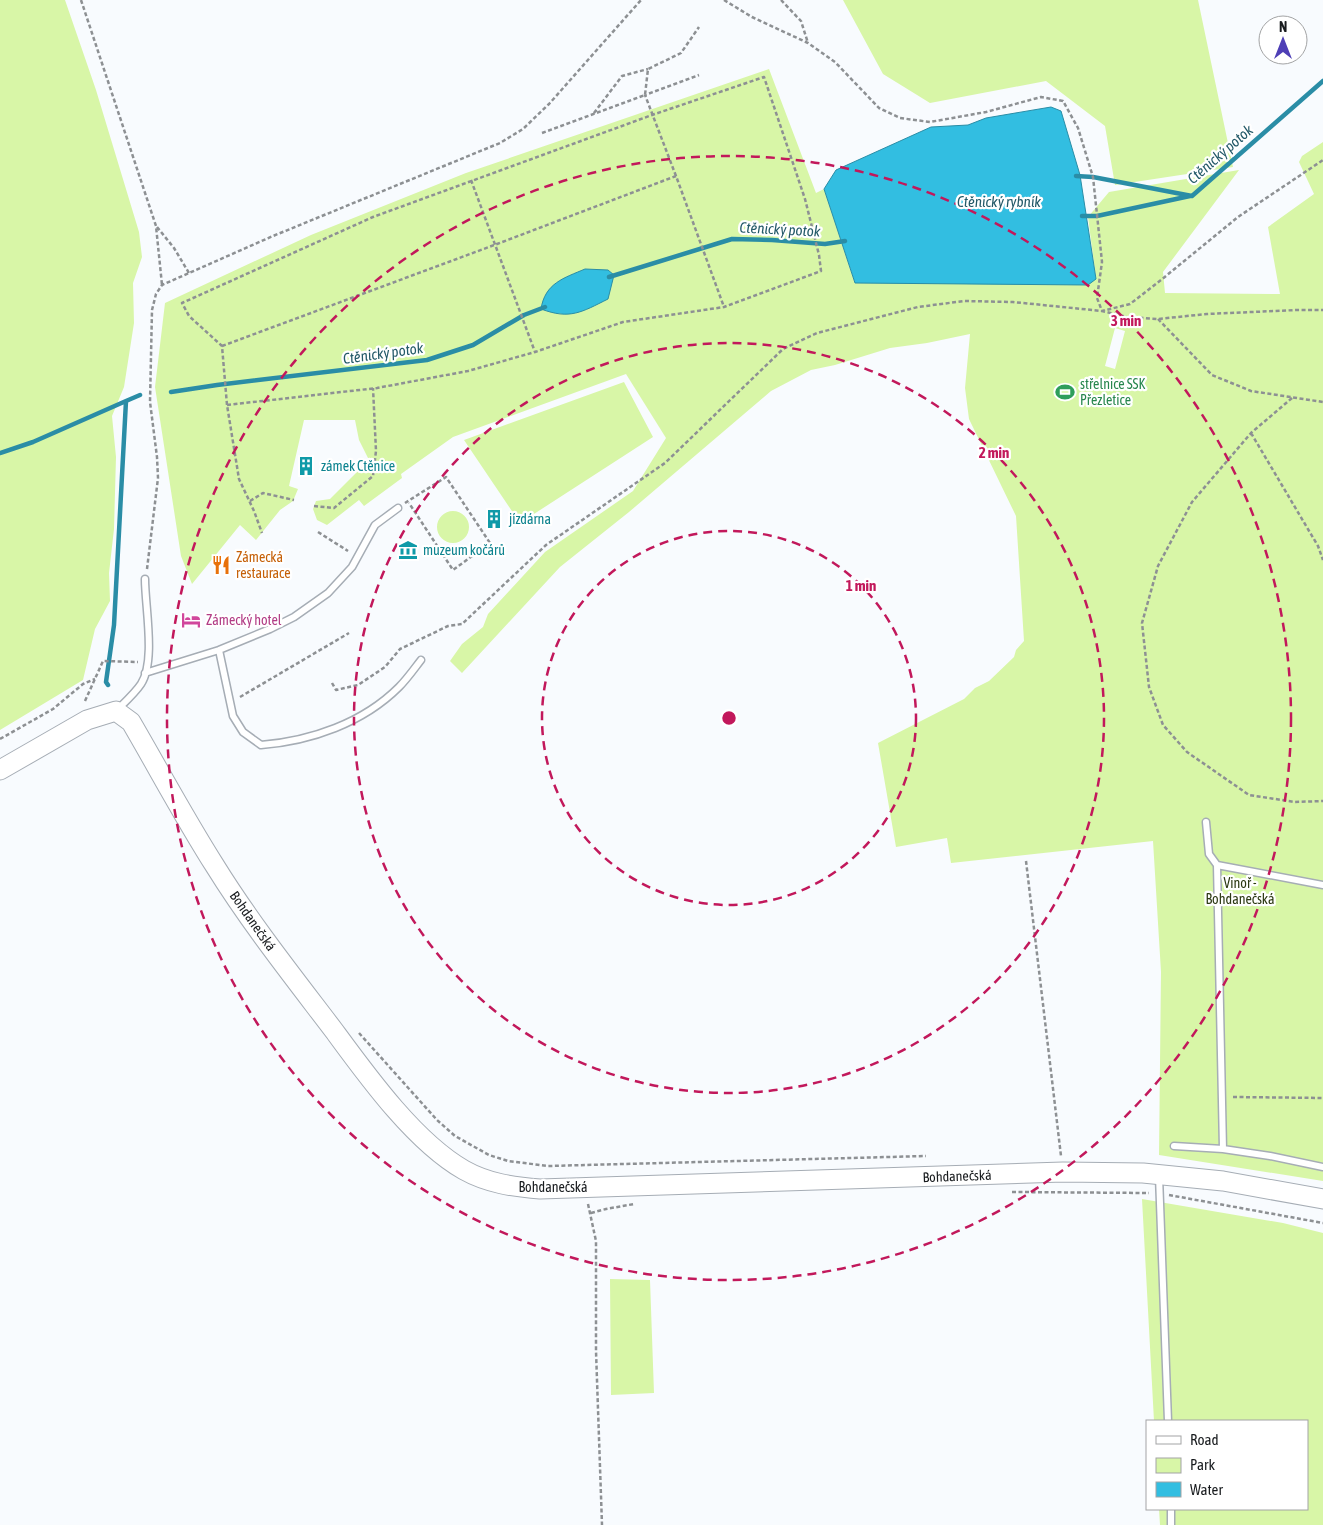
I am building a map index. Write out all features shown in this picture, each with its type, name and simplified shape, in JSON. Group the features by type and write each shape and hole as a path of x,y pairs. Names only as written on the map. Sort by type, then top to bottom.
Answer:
{"street":[{"path":"0,770 87,720 116,712"},
{"name":"Bohdanečská","path":"116,712 131,722 215,866 256,927 360,1066 406,1122 440,1153 464,1170 488,1181 512,1187 540,1189 1063,1172 1159,1184 1223,1181 1323,1199"}],"lane":[{"path":"145,673 219,650 294,617 328,593 352,567 375,526 398,508"},
{"path":"116,712 142,683 145,673 149,631 145,579"},
{"path":"219,650 233,716 243,732 261,745 275,744 322,733 362,717 400,687 421,660"},
{"path":"1206,822 1209,854 1216,865 1223,1149"},
{"path":"1216,865 1323,885"},
{"path":"1174,1146 1223,1149 1323,1167"},
{"path":"1159,1184 1168,1420"},
{"path":"1171,1510 1171,1525"}],"path":[{"path":"81,0 156,226 162,285"},
{"path":"145,579 158,478 158,457 150,402 152,310 156,294 162,285 282,232 500,143 522,129 549,104 641,0"},
{"path":"724,0 752,17 808,43 835,62 879,108 900,118 930,122 986,112 1041,97 1062,101 1078,128 1093,177 1102,262 1097,298 1102,311"},
{"path":"781,0 801,21 808,43"},
{"path":"593,114 622,76 648,69 681,53 699,27"},
{"path":"648,69 645,95 724,307"},
{"path":"542,133 699,75"},
{"path":"228,405 373,388 468,371 536,352 624,322 724,307 821,272 819,255 805,198 764,77 373,216 182,303 189,316 222,346 224,375 228,405 239,479 262,532"},
{"path":"1102,311 1130,304 1238,217 1323,160"},
{"path":"222,346 676,176"},
{"path":"472,180 536,352"},
{"path":"156,226 174,248 189,273"},
{"path":"332,682 336,690 358,685 386,667 400,649 448,626 462,624 546,545 665,463 783,349 817,333 918,307 964,301 1013,302 1102,311 1127,317 1158,319 1207,314 1323,310"},
{"path":"1158,319 1212,375 1251,391 1323,402"},
{"path":"314,506 334,508 373,476 376,451 373,388"},
{"path":"1292,398 1250,433 1192,502 1158,566 1142,623 1149,687 1163,725 1187,752 1248,795 1295,802 1323,801"},
{"path":"1250,433 1318,546 1323,560"},
{"path":"398,508 446,477 490,543 453,570 408,502"},
{"path":"250,501 263,493 294,500"},
{"path":"318,532 346,550"},
{"path":"240,697 349,633"},
{"path":"80,706 86,701 101,663 107,661 147,663"},
{"path":"0,739 52,709 87,682 95,679"},
{"path":"1026,861 1063,1172"},
{"path":"356,1030 431,1113 455,1136 489,1155 508,1161 548,1166 926,1156"},
{"path":"1222,1096 1323,1098"},
{"path":"1010,1192 1159,1184 1323,1223"},
{"path":"583,1188 596,1241 596,1351 602,1525"},
{"path":"590,1214 606,1209 642,1204"}],"green space":[{"path":"0,0 65,0 96,90 139,232 142,257 133,283 134,323 124,387 112,416 116,457 114,529 109,573 110,601 95,629 83,680 0,730"},
{"path":"843,0 1198,0 1233,167 1115,185 1105,126 1046,81 930,103 883,74"},
{"name":"Vinoř - Bohdanečská","path":"769,69 816,193 824,189 855,283 1096,279 1088,217 1109,192 1239,170 1163,272 1165,293 1280,294 1268,227 1314,194 1299,162 1302,156 1323,142 1323,1181 1159,1155 1161,972 1153,841 951,863 947,838 896,847 878,743 964,699 975,688 989,681 1014,657 1016,650 1024,641 1016,516 969,419 965,388 970,334 890,348 835,365 811,370 771,391 629,512 560,567 462,673 450,661 462,644 483,627 488,614 545,552 633,491 666,438 626,374 453,437 401,474 402,478 364,506 359,500 327,525 317,520 313,509 316,501 330,499 369,460 359,440 355,420 304,420 289,486 298,489 293,501 280,510 256,540 240,525 192,584 181,556 155,387 165,303 311,235 466,173","holes":["1115,328 1125,331 1115,369 1105,366"]},
{"path":"624,382 653,437 520,523 464,440"},
{"path":"453,511 465,515 469,527 465,539 453,543 441,539 437,527 441,515"},
{"path":"1142,1199 1283,1223 1323,1233 1323,1525 1160,1525 1159,1510 1308,1510 1308,1420 1154,1420"},
{"path":"610,1279 650,1280 654,1393 611,1395"}],"water":[{"name":"Ctěnický rybník","path":"1051,107 1061,111 1080,175 1096,279 1088,285 855,283 824,189 836,170 931,127 968,125 986,118"},
{"path":"585,269 608,270 614,275 608,299 576,313 560,314 541,309 543,300 551,287"}],"waterway":[{"name":"Ctěnický potok","path":"1076,176 1093,177 1192,196 1323,81"},
{"path":"1082,216 1097,216 1190,196"},
{"name":"Ctěnický potok","path":"609,277 732,239 825,244 845,241"},
{"name":"Ctěnický potok","path":"171,392 427,360 473,345 524,315 545,307"},
{"name":"Ctěnický potok","path":"108,685 106,682 114,625 126,401 140,395"},
{"path":"0,453 33,442 126,401"}],"place":[{"name":"střelnice SSK Přezletice","path":"1065,392"},
{"name":"zámek Ctěnice","path":"306,466"},
{"name":"jízdárna","path":"494,519"},
{"name":"muzeum kočárů","path":"408,550"},
{"name":"Zámecká restaurace","path":"221,565"},
{"name":"Zámecký hotel","path":"191,620"}]}
